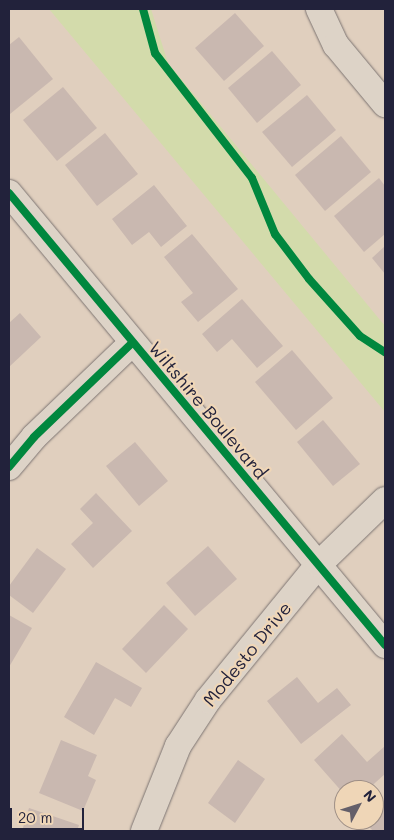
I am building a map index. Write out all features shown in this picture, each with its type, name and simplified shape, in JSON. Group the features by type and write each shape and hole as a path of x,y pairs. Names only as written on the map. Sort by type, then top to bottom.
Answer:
{"street":[{"path":"319,9 336,45 385,104"},
{"name":"Wiltshire Boulevard","path":"9,193 385,645"},
{"path":"9,467 34,437 132,343"},
{"name":"Modesto Drive","path":"144,831 178,746 208,700 319,564 385,500"}],"green space":[{"path":"49,9 151,9 168,63 385,326 385,412"}],"building":[{"path":"235,13 264,46 224,81 195,48"},
{"path":"19,37 53,79 10,114 9,45"},
{"path":"272,51 301,85 257,123 228,88"},
{"path":"63,87 97,128 57,161 23,120"},
{"path":"307,95 336,130 292,167 262,132"},
{"path":"105,133 138,174 97,206 65,165"},
{"path":"341,136 371,172 325,211 295,175"},
{"path":"379,178 385,186 385,234 364,252 334,216"},
{"path":"154,185 187,226 161,247 149,232 132,245 112,219"},
{"path":"192,234 238,289 198,322 181,302 193,293 164,257"},
{"path":"385,246 385,274 372,258"},
{"path":"242,299 283,346 257,368 232,339 217,352 202,334"},
{"path":"20,313 41,337 9,367 9,323"},
{"path":"292,350 333,398 296,430 255,382"},
{"path":"323,420 360,464 333,486 297,442"},
{"path":"135,442 168,481 139,506 106,466"},
{"path":"96,493 132,531 93,568 71,544 93,523 80,509"},
{"path":"208,546 237,579 195,616 166,583"},
{"path":"37,548 66,569 33,613 9,595 9,586"},
{"path":"164,605 188,629 146,673 122,649"},
{"path":"9,615 32,628 9,667"},
{"path":"96,662 142,688 131,707 115,698 94,735 64,717"},
{"path":"297,677 318,703 337,688 351,705 301,744 267,701"},
{"path":"342,734 367,762 385,746 385,774 378,780 334,780 334,783 314,760"},
{"path":"61,740 97,755 88,776 96,780 83,811 39,793"},
{"path":"238,760 265,779 235,823 208,803"},
{"path":"384,800 385,831 373,831 384,830"},
{"path":"29,808 79,825 77,831 22,831"}],"cycle path":[{"path":"143,9 155,53 252,178 275,234 309,279 360,336 385,352"},
{"path":"9,193 385,645"},
{"path":"9,467 34,437 132,343"}]}
